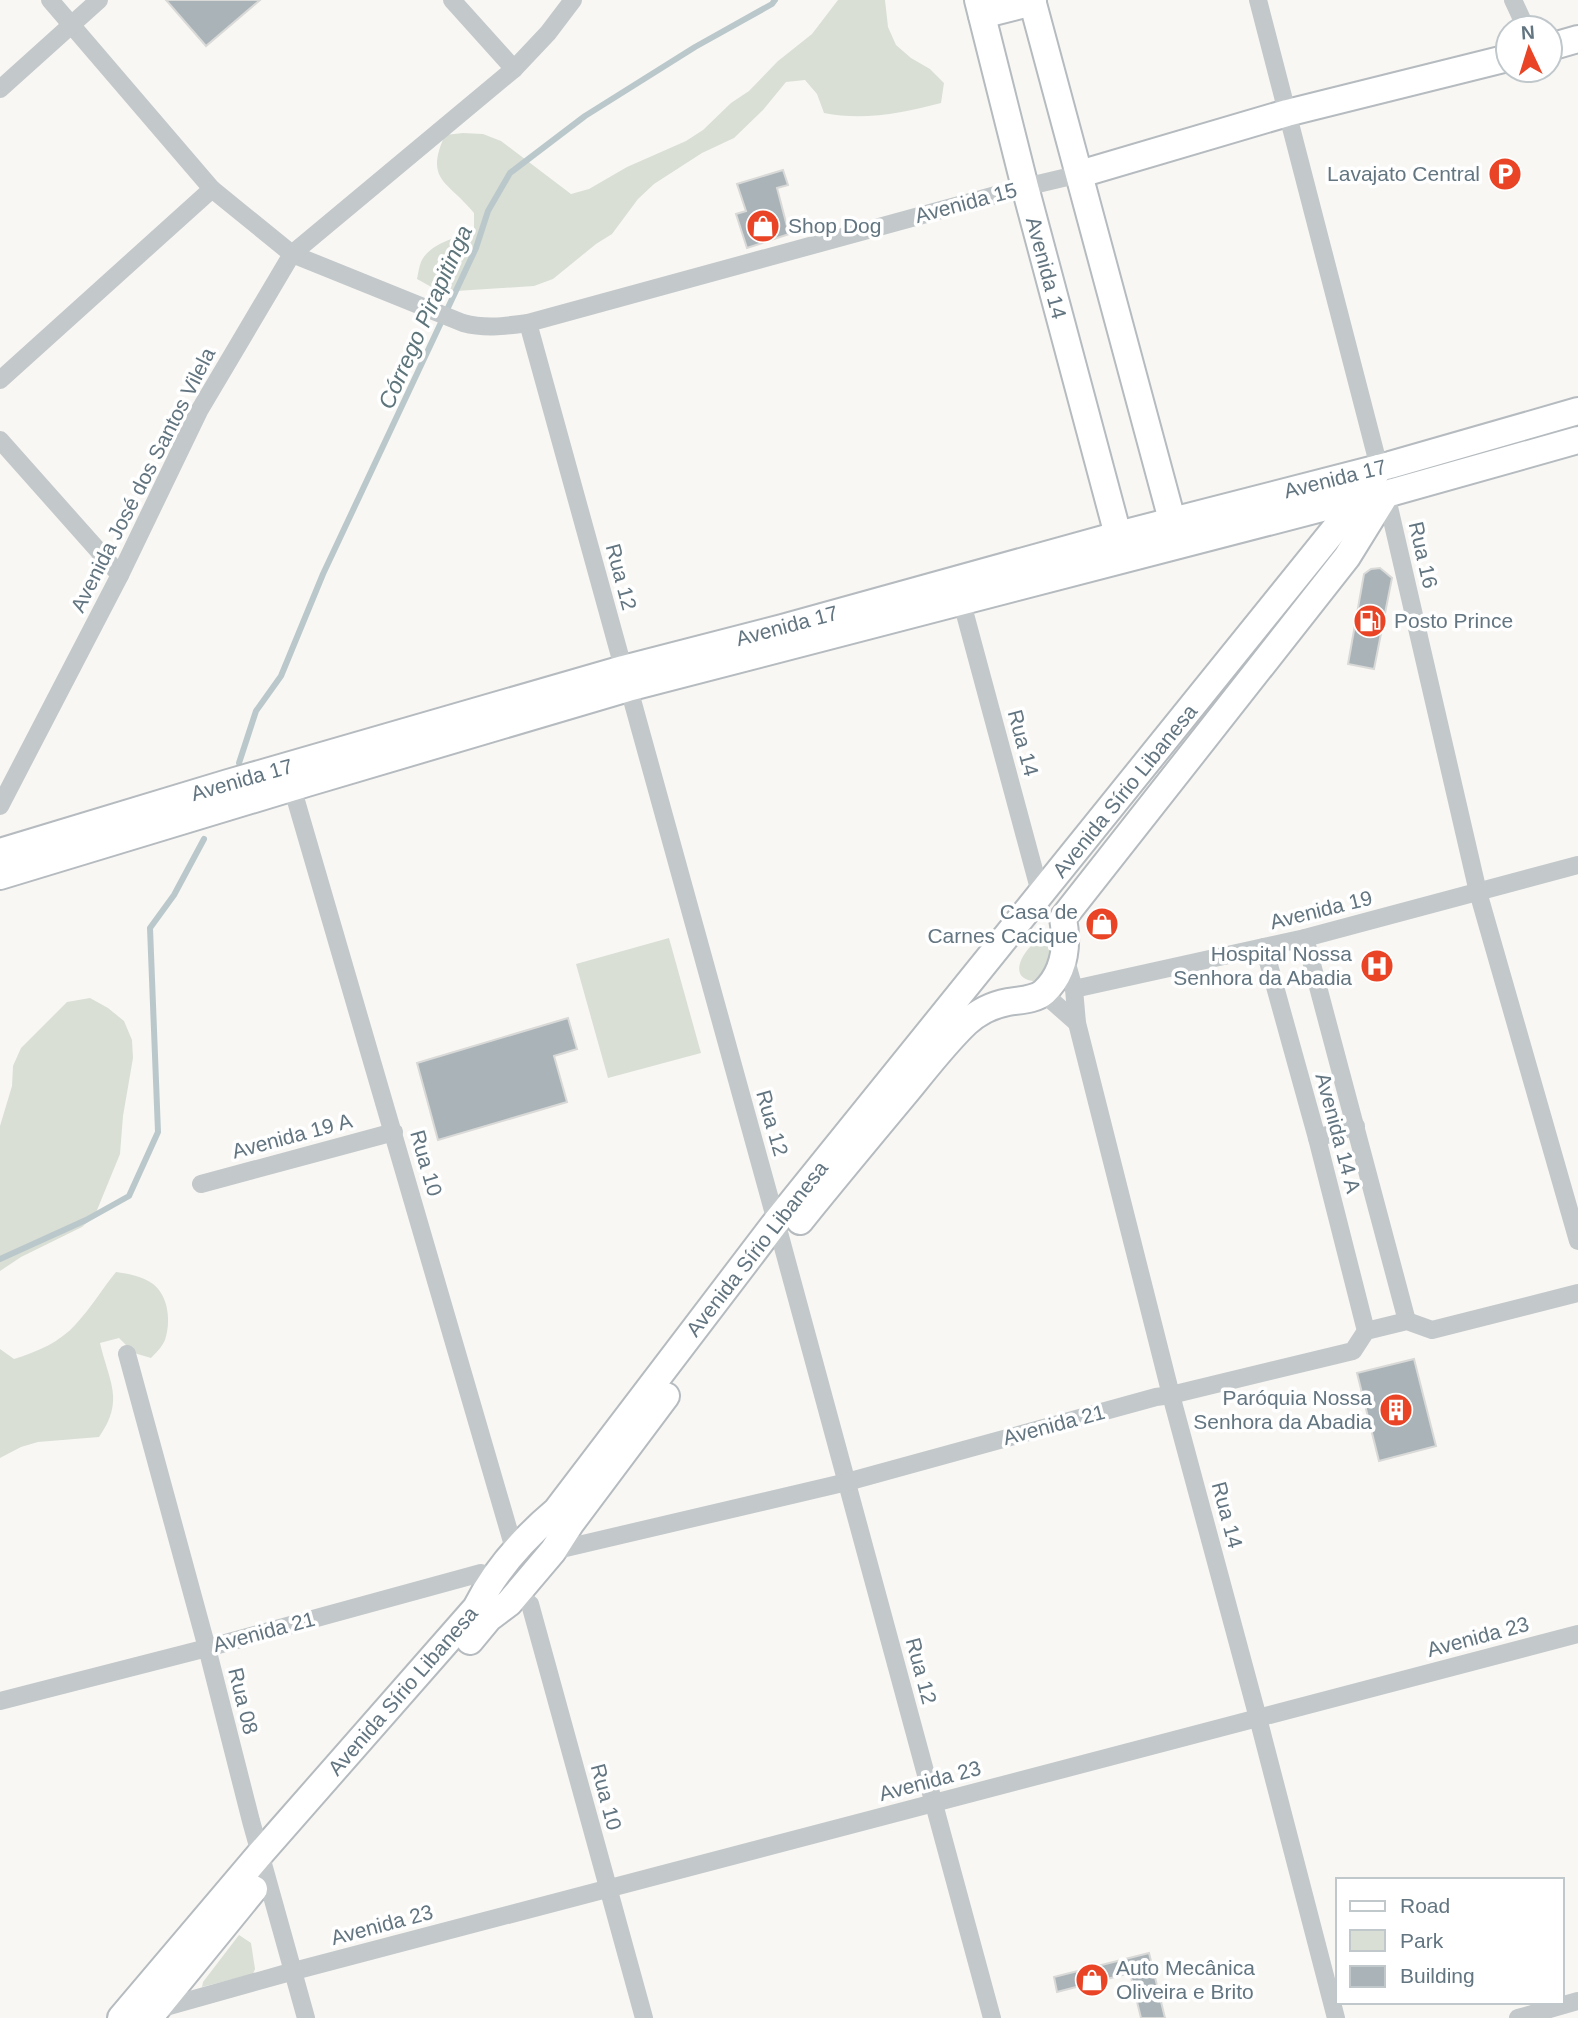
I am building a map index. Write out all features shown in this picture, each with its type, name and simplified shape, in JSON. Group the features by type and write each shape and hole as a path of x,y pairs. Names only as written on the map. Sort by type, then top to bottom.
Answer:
{"street":[{"name":"Avenida 15","path":"50,0 212,189 292,254 463,323 491,328 528,323 1080,174 1287,113 1494,61"},
{"path":"0,89 99,0"},
{"path":"452,0 514,69"},
{"name":"Avenida José dos Santos Vilela","path":"0,806 120,575 199,411 292,254 514,69 548,33 573,0"},
{"name":"Rua 16","path":"1258,0 1386,494 1478,892 1578,1241"},
{"path":"980,8 1033,1 1172,520"},
{"name":"Avenida 14","path":"980,8 1118,535"},
{"path":"0,380 212,189"},
{"name":"Rua 12","path":"528,323 992,2018"},
{"name":"Avenida 17","path":"0,876 288,780 782,628 1172,520 1379,468 1578,411"},
{"path":"0,440 120,575"},
{"name":"Avenida 17","path":"626,678 962,603 1386,494 1578,440"},
{"name":"Avenida Sírio Libanesa","path":"152,2014 263,1864 476,1608 493,1578 556,1511 779,1232 983,967 1359,499 1379,468"},
{"name":"Avenida Sírio Libanesa","path":"1063,918 1347,557 1386,494"},
{"name":"Rua 14","path":"962,603 1041,896"},
{"name":"Avenida 17","path":"0,852 288,780"},
{"name":"Rua 10","path":"288,780 394,1132 515,1552"},
{"name":"Avenida 19","path":"1074,989 1305,938 1578,865"},
{"path":"1041,896 1054,899 1061,906 1066,935 1065,957 1055,978 1042,993 1077,1023"},
{"name":"Avenida 14 A","path":"1305,938 1407,1321"},
{"name":"Avenida 14 A","path":"1264,947 1317,1138 1366,1331"},
{"name":"Rua 14","path":"1065,957 1074,989 1077,1023 1171,1395 1336,2018"},
{"path":"983,967 982,986 993,998 1006,1002"},
{"name":"Avenida Sírio Libanesa","path":"121,2018 489,1618 516,1595 553,1551 779,1232 966,1023 986,1008 1030,999 1042,993"},
{"path":"1317,1138 1356,1126"},
{"name":"Avenida 19 A","path":"201,1184 394,1132"},
{"name":"Avenida 21","path":"553,1551 846,1482 1156,1397 1353,1351 1366,1331 1407,1321 1432,1330 1578,1293"},
{"name":"Rua 08","path":"127,1354 306,2018"},
{"path":"533,1533 538,1531 549,1535 554,1545 553,1551"},
{"name":"Avenida 21","path":"0,1701 481,1573 493,1578"},
{"path":"493,1578 500,1594 508,1597 516,1595"},
{"name":"Rua 10","path":"516,1595 530,1604 644,2018"},
{"name":"Avenida 23","path":"152,2014 294,1971 1578,1634"},
{"path":"1518,2018 1578,2001"}],"green space":[{"path":"838,0 885,0 888,27 896,45 930,69 944,83 941,103 883,115 824,113 817,94 805,80 786,82 763,110 734,138 702,153 654,184 638,199 612,234 553,279 534,286 456,291 435,289 417,279 421,262 430,250 444,242 474,232 474,213 442,179 438,171 439,150 445,135 483,134 501,141 571,194 589,189 703,130 731,103 749,91 778,61 812,34"},
{"path":"669,938 701,1053 608,1078 576,964"},
{"path":"1043,938 1056,942 1060,949 1040,981 1028,980 1019,970 1020,963 1029,948"},
{"path":"90,998 124,1021 132,1040 133,1058 123,1116 120,1154 95,1215 82,1227 21,1257 0,1271 0,1126 12,1086 13,1066 21,1048 67,1002"},
{"path":"116,1272 144,1279 153,1284 162,1295 168,1318 167,1333 162,1345 151,1358 134,1353 119,1338 100,1343 113,1391 113,1401 107,1424 99,1437 38,1442 0,1458 0,1349 14,1359 40,1350 55,1341 81,1318"},
{"path":"239,1935 251,1943 255,1969 253,1974 202,1987 203,1982"}],"building":[{"path":"166,0 260,0 206,46"},
{"path":"783,170 788,185 777,188 789,234 747,248 736,214 746,211 737,184"},
{"name":"Posto Prince","path":"1380,568 1392,578 1374,669 1348,664 1364,574 1371,569"},
{"path":"568,1018 577,1049 554,1056 567,1102 438,1140 417,1063"},
{"name":"Paróquia Nossa Senhora da Abadia","path":"1414,1359 1436,1446 1379,1461 1357,1373"},
{"name":"Auto Mecânica Oliveira e Brito","path":"1149,1953 1165,2018 1141,2018 1130,1973 1057,1992 1054,1977"}],"waterway":[{"name":"Córrego Pirapitinga","path":"239,763 256,711 281,676 323,574 476,248 488,211 510,173 585,116 775,0"},
{"name":"Córrego Pirapitinga","path":"0,1259 86,1220 129,1196 158,1132 150,928 174,895 204,839"}],"place":[{"name":"Lavajato Central","path":"1505,174"},
{"name":"Shop Dog","path":"763,226"},
{"name":"Posto Prince","path":"1370,621"},
{"name":"Casa de Carnes Cacique","path":"1102,924"},
{"name":"Hospital Nossa Senhora da Abadia","path":"1377,966"},
{"name":"Paróquia Nossa Senhora da Abadia","path":"1396,1410"},
{"name":"Auto Mecânica Oliveira e Brito","path":"1092,1980"}]}
